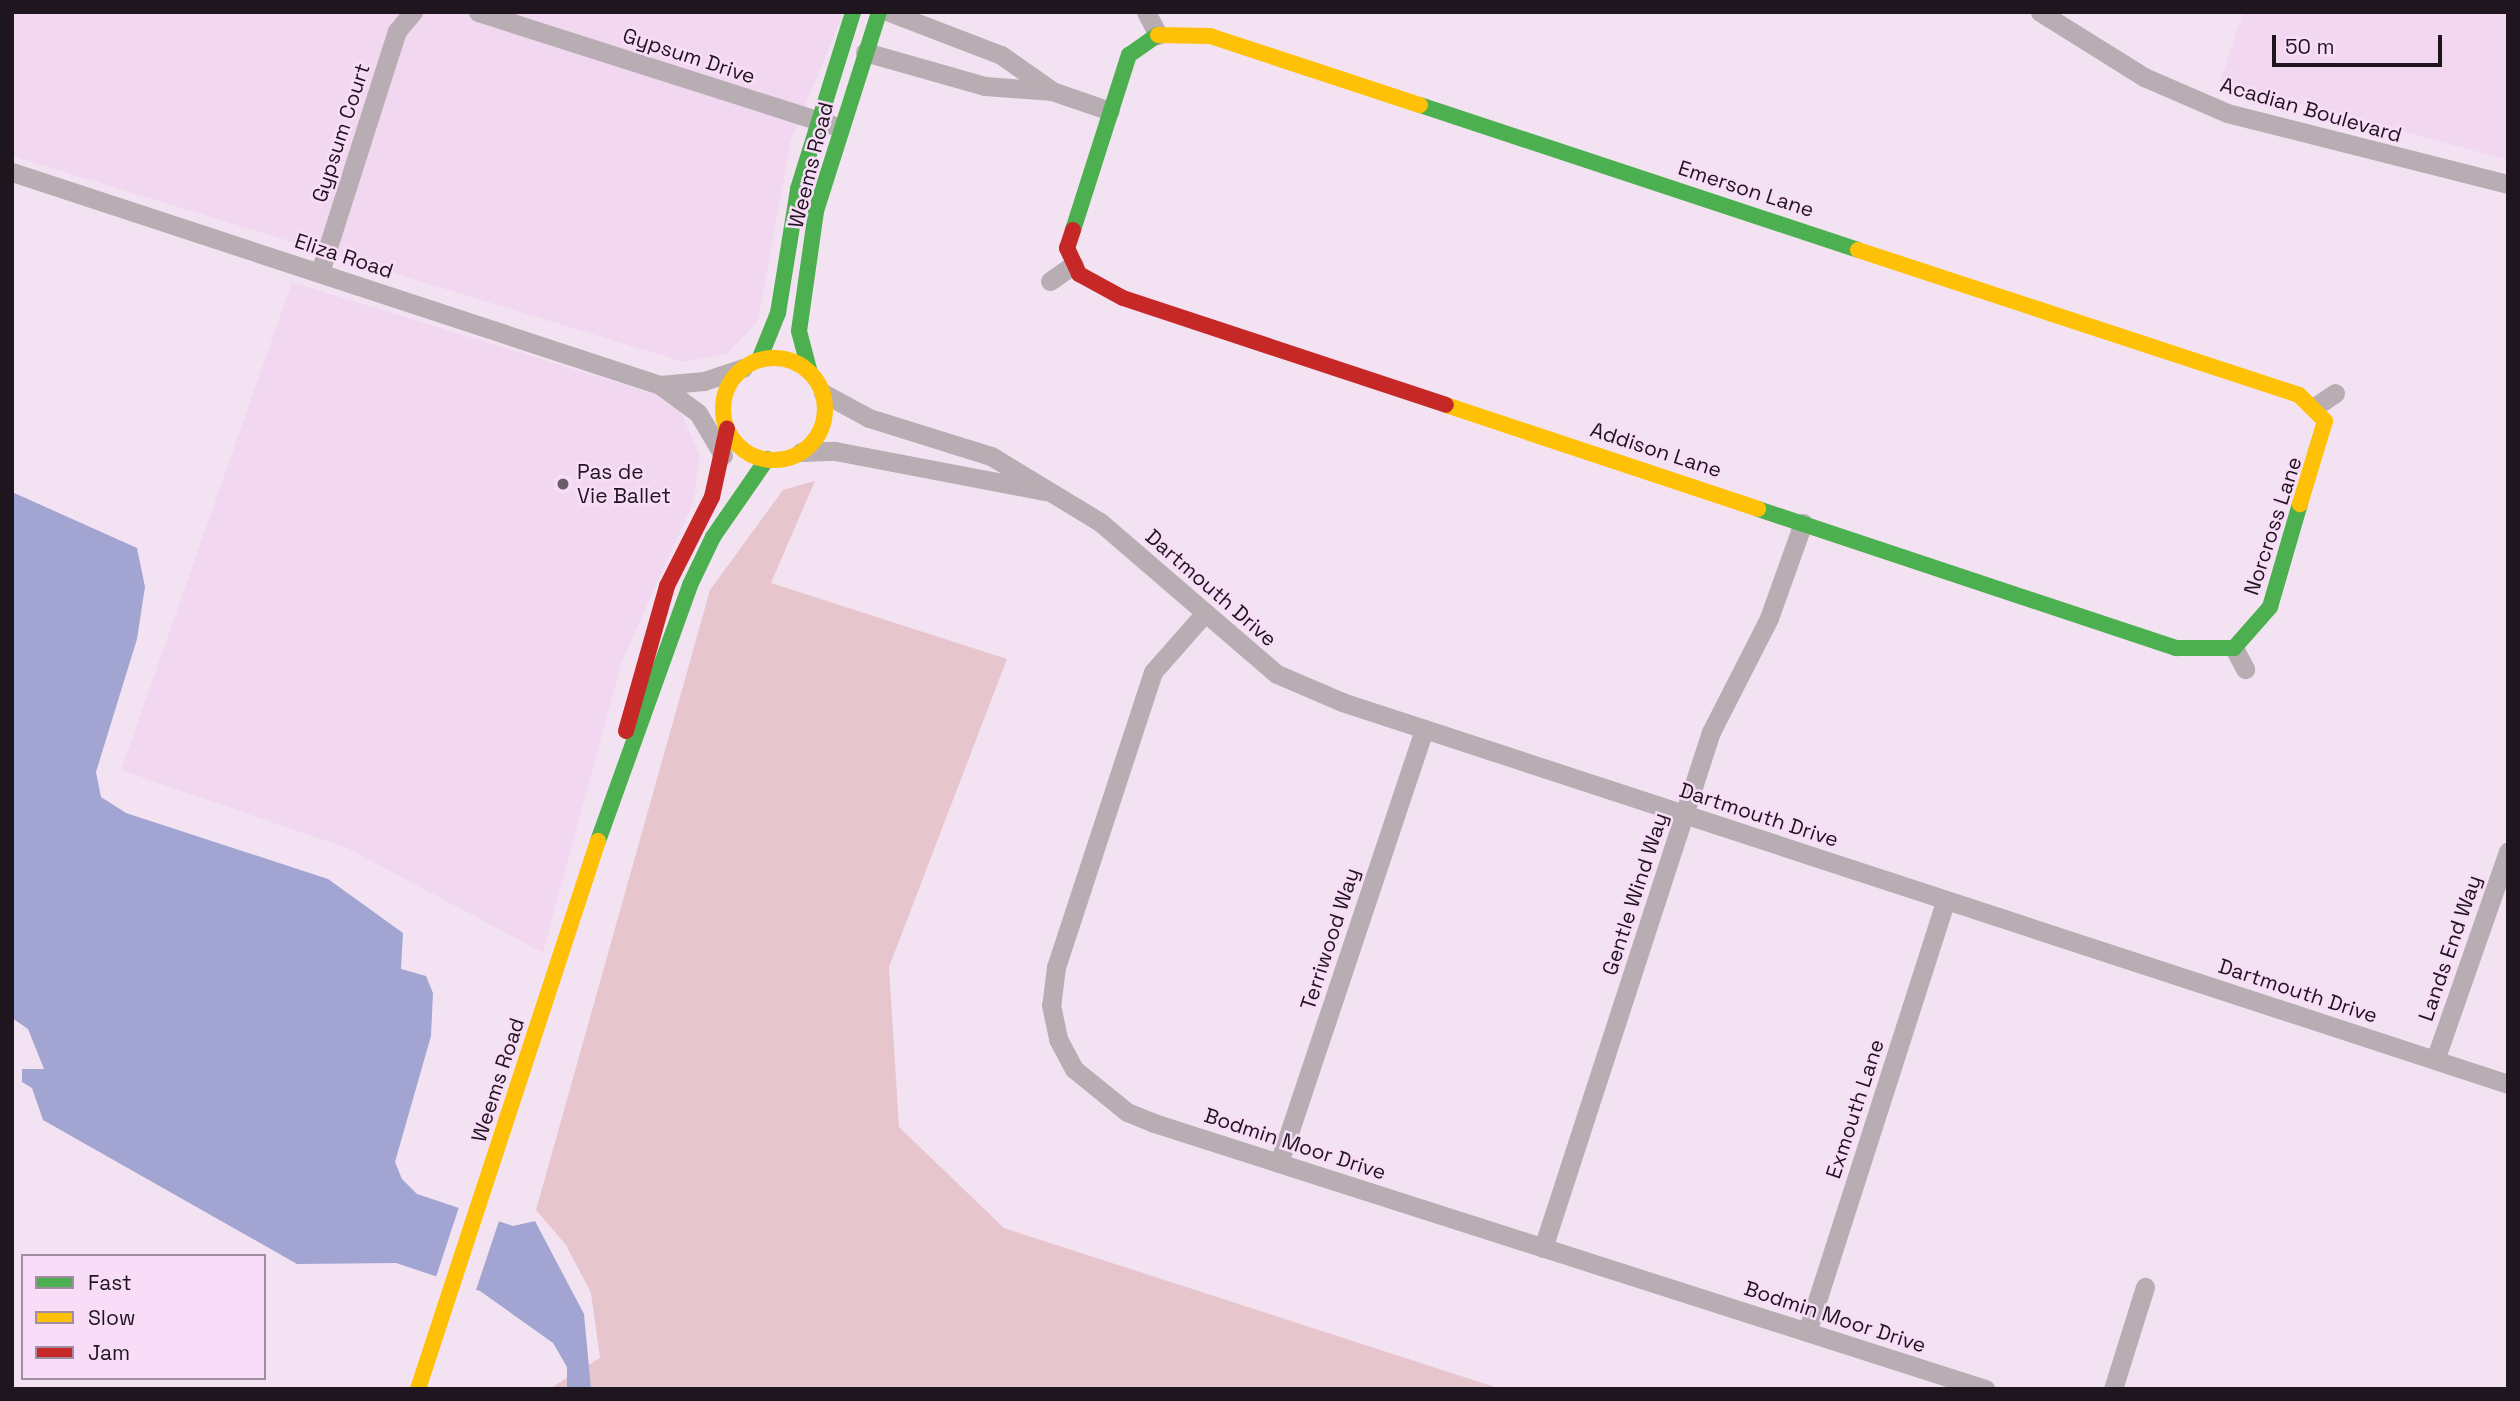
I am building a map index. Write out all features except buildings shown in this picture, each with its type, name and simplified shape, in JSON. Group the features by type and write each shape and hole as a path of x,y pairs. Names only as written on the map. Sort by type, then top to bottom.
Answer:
{"street":[{"name":"Gypsum Court","path":"320,272 397,31 413,12"},
{"name":"Weems Road","path":"751,364 778,313 798,189 853,12"},
{"name":"Weems Road","path":"810,373 799,331 816,211 840,127 879,12"},
{"path":"890,12 1002,55 1052,91"},
{"path":"1050,281 1074,264 1067,248 1129,55 1158,35 1146,12"},
{"name":"Acadian Boulevard","path":"2040,12 2144,77 2227,113 2508,184"},
{"name":"Gypsum Drive","path":"481,13 840,127"},
{"name":"Emerson Lane","path":"1158,35 1210,36 2277,385 2316,406"},
{"path":"865,52 985,86 1052,91 1110,111"},
{"name":"Eliza Road","path":"12,172 660,385 698,413 723,455"},
{"name":"Addison Lane","path":"1074,264 1079,274 1123,298 2176,648 2234,648"},
{"path":"790,360 810,373 823,393 823,425 801,452 768,459 744,449 727,429 725,394 751,364 790,360"},
{"name":"Eliza Road","path":"660,385 704,381 751,364"},
{"name":"Dartmouth Drive","path":"823,393 869,418 991,456 1100,522 1277,674 1424,729 2508,1084"},
{"path":"2316,406 2335,393"},
{"name":"Norcross Lane","path":"2234,648 2270,607 2320,446 2325,421 2316,406"},
{"name":"Weems Road","path":"617,784 635,682 667,586 712,498 727,429"},
{"name":"Dartmouth Drive","path":"801,452 835,451 1049,492"},
{"name":"Weems Road","path":"418,1389 617,784 690,585 713,537 768,459"},
{"name":"Gentle Wind Way","path":"1543,1248 1712,732 1769,618 1803,523"},
{"name":"Bodmin Moor Drive","path":"1204,614 1153,672 1056,968 1051,1005 1058,1039 1074,1069 1118,1106 1279,1163 1985,1389"},
{"path":"2234,648 2245,669"},
{"name":"Terriwood Way","path":"1279,1163 1424,729"},
{"name":"Lands End Way","path":"2435,1060 2508,851"},
{"name":"Exmouth Lane","path":"1807,1332 1946,900"},
{"path":"2113,1389 2146,1287"}],"shaded area":[{"path":"12,12 844,12 791,140 758,321 726,355 683,362 12,156"},
{"path":"2243,12 2508,12 2508,160 2220,82"},
{"path":"292,282 667,398 680,410 700,456 693,503 622,661 543,953 349,849 121,770"},
{"path":"815,481 771,583 1007,659 889,967 899,1127 1004,1228 1501,1389 549,1389 600,1358 591,1293 566,1245 536,1210 710,590 783,490"}],"water":[{"path":"12,492 137,548 145,587 137,639 96,772 101,797 126,813 328,879 403,933 401,969 426,976 433,993 431,1036 395,1162 402,1179 417,1194 513,1226 535,1221 584,1314 591,1389 567,1389 567,1367 553,1343 480,1291 396,1263 297,1264 43,1120 32,1088 22,1082 22,1069 44,1069 28,1029 12,1018"}],"pier":[{"path":"460,1204 500,1218 475,1293 435,1280"}],"traffic: fast":[{"path":"759,360 778,313 798,189 853,12"},
{"path":"810,373 799,331 816,211 879,12"},
{"path":"1073,230 1129,55 1158,35"},
{"path":"1420,105 1858,250"},
{"path":"598,841 690,585 713,537 767,459"},
{"path":"1758,509 2176,648 2234,648 2270,607 2300,504"}],"traffic: slow":[{"path":"1158,35 1210,36 1420,105"},
{"path":"1858,250 2299,395 2325,421 2300,504"},
{"path":"774,358 793,362 810,373 821,390 825,409 821,428 810,445 793,456 774,460 755,456 738,445 727,428 723,409 727,390 738,373 755,362 774,358"},
{"path":"1446,405 1758,509"},
{"path":"418,1389 598,841"}],"traffic: jam":[{"path":"1073,230 1067,248 1079,274 1123,298 1446,405"},
{"path":"626,731 667,586 712,497 727,429"}],"place":[{"name":"Pas de Vie Ballet","path":"563,484"}]}
